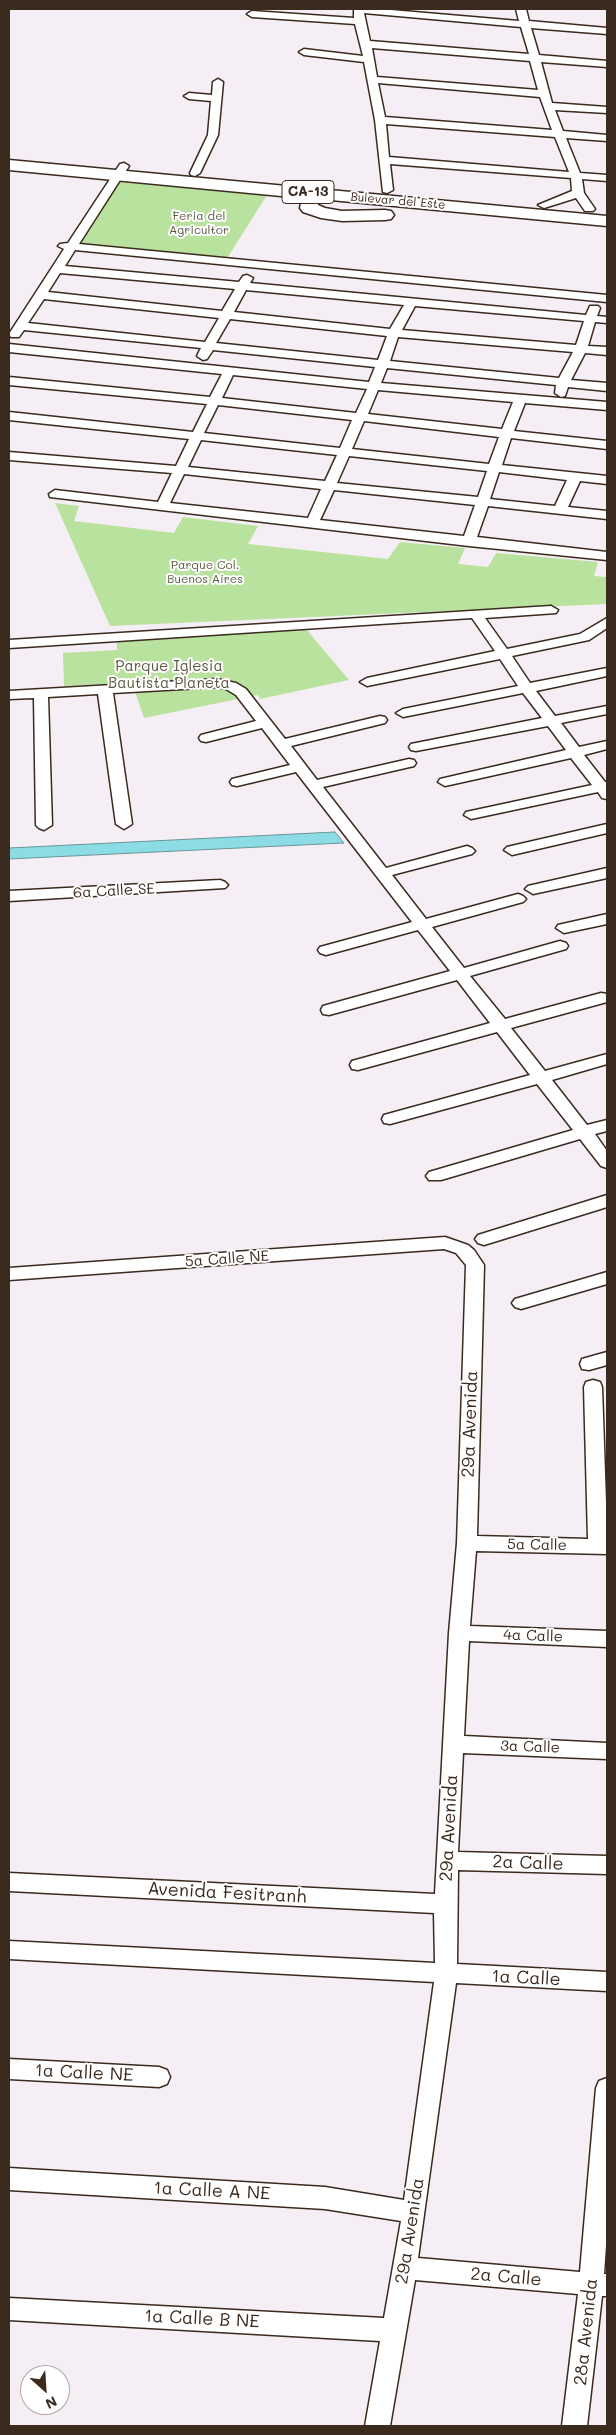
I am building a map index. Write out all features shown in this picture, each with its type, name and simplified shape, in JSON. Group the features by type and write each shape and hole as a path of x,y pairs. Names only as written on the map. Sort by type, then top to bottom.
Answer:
{"highway":[{"name":"Bulevar del Este","path":"9,155 116,170 316,193 346,192 433,199 461,197"},
{"name":"Bulevar del Este","path":"9,165 195,173 387,190 461,197 607,221"},
{"path":"316,193 309,200 309,208 321,213 342,216 548,210"},
{"name":"Bulevar del Este","path":"548,210 589,209 607,211"}],"street":[{"path":"387,190 374,80 367,59 366,44 359,21 359,9 607,31"},
{"path":"521,9 548,106 576,176 578,193 589,209"},
{"path":"252,14 359,21"},
{"path":"366,44 607,64"},
{"path":"304,52 367,59"},
{"path":"374,80 545,94"},
{"path":"195,173 213,135 218,82"},
{"path":"189,96 217,99"},
{"path":"548,106 607,110"},
{"path":"380,120 607,138"},
{"path":"384,160 607,178"},
{"path":"116,170 14,326 9,346 374,386 607,406"},
{"path":"548,210 578,193"},
{"path":"68,246 602,298 591,319 581,348 563,383 559,401"},
{"path":"14,326 40,296 57,269 68,246"},
{"path":"198,368 208,346 255,265"},
{"path":"57,269 607,320"},
{"path":"40,296 394,333 607,351"},
{"path":"312,524 374,386 394,333 411,302"},
{"path":"14,326 607,387"},
{"path":"162,506 229,371"},
{"path":"9,381 128,391 212,402 607,445"},
{"path":"469,542 506,434 521,398"},
{"path":"9,416 607,480"},
{"path":"9,456 180,470 607,515"},
{"path":"560,510 575,477"},
{"path":"55,494 607,556"},
{"path":"9,644 551,610"},
{"path":"471,815 606,789 551,721 502,655 476,614"},
{"path":"367,682 584,637 607,622"},
{"path":"403,713 607,672"},
{"path":"9,695 224,684 241,692 607,1162"},
{"path":"106,690 124,824"},
{"path":"41,693 44,825"},
{"path":"416,747 607,710"},
{"path":"283,744 380,720"},
{"path":"206,738 266,723"},
{"path":"445,782 607,745"},
{"path":"314,785 409,763"},
{"path":"237,782 300,766"},
{"path":"512,850 607,829"},
{"path":"383,873 467,851"},
{"path":"533,889 607,873"},
{"name":"6a Calle SE","path":"9,896 220,885"},
{"path":"326,950 518,899"},
{"path":"564,928 607,918"},
{"path":"329,1010 460,972 560,946"},
{"path":"358,1065 601,998"},
{"path":"390,1119 607,1060"},
{"path":"435,1176 607,1125"},
{"path":"484,1239 607,1201"},
{"name":"5a Calle NE","path":"9,1274 446,1243"},
{"name":"29a Avenida","path":"378,2426 414,2212 446,1974 445,1904 459,1633 467,1543 475,1265 468,1254 462,1249 446,1243"},
{"path":"521,1302 607,1278"},
{"path":"589,1364 607,1358"},
{"path":"593,1387 602,1546"},
{"name":"5a Calle","path":"467,1543 602,1546"},
{"name":"4a Calle","path":"459,1633 607,1640"},
{"name":"3a Calle","path":"454,1744 607,1751"},
{"name":"2a Calle","path":"448,1861 607,1865"},
{"name":"Avenida Fesitranh","path":"9,1882 445,1904"},
{"name":"1a Calle","path":"9,1950 607,1982"},
{"name":"1a Calle NE","path":"9,2069 158,2077"},
{"name":"28a Avenida","path":"575,2426 599,2285 607,2088"},
{"name":"1a Calle A NE","path":"9,2179 325,2198 414,2212"},
{"name":"2a Calle","path":"405,2268 599,2285"},
{"name":"1a Calle B NE","path":"9,2309 394,2330"}],"green space":[{"name":"Feria del Agricultor","path":"118,182 267,195 226,260 77,245"},
{"name":"Parque Col. Buenos Aires","path":"55,503 79,506 74,521 174,533 183,517 258,526 248,544 388,559 400,542 465,548 458,564 488,567 496,553 598,562 594,576 607,577 607,604 110,626"},
{"name":"Parque Iglesia Bautista Planeta","path":"306,629 349,680 260,699 258,695 144,718 132,683 64,686 63,653 117,650 117,641"}],"water":[{"path":"335,832 344,843 9,859 9,848"}]}
